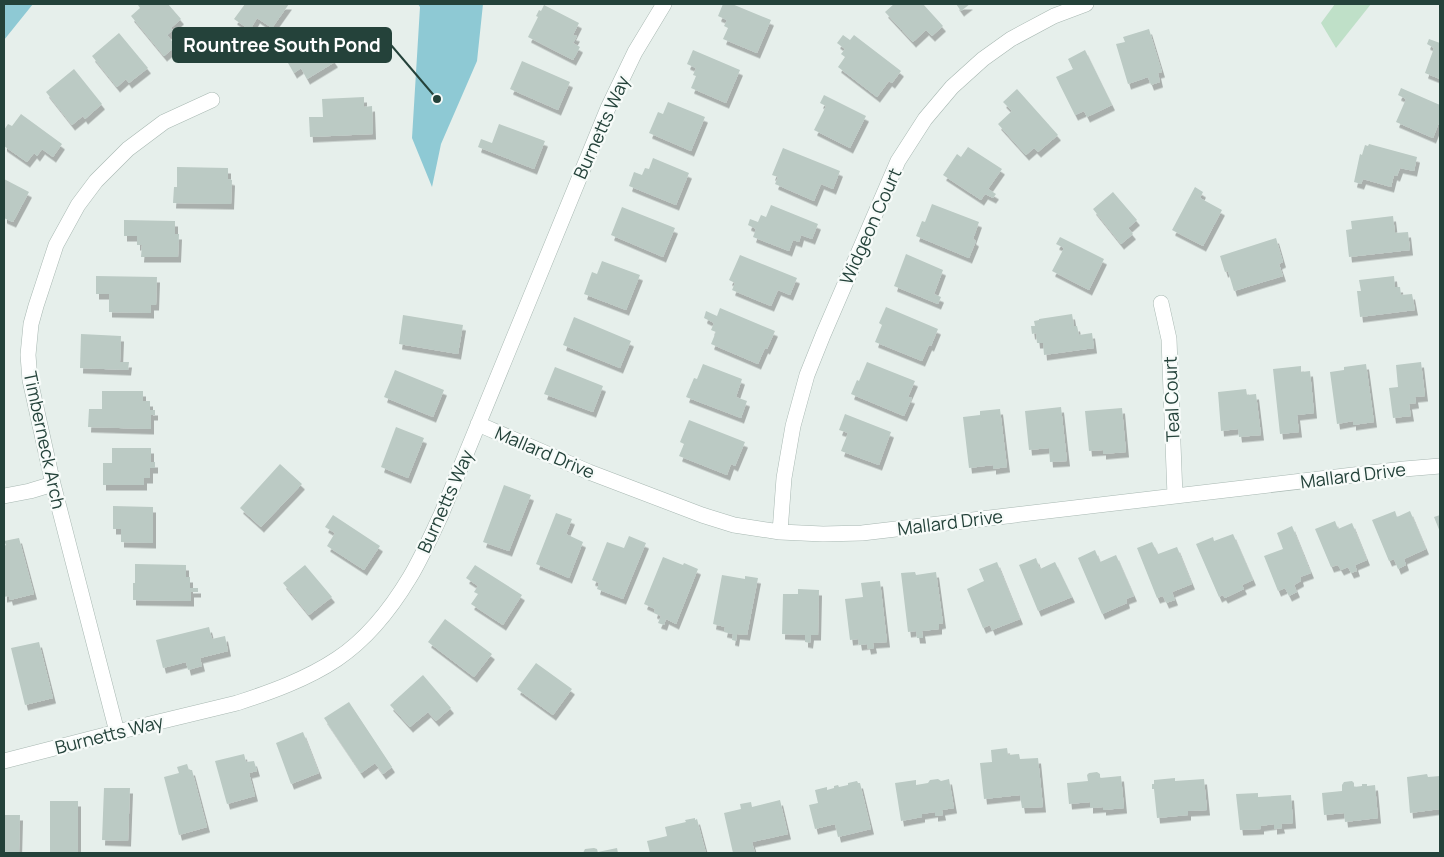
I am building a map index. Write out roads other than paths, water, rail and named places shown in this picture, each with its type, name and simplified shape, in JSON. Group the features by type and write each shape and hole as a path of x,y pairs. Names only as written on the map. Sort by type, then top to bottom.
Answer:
{"street":[{"name":"Burnetts Way","path":"4,761 237,703 254,697 297,680 338,658 362,638 389,609 411,576 441,515 608,108 635,52 664,4"},
{"name":"Widgeon Court","path":"780,532 784,478 790,443 807,375 822,335 898,161 925,119 952,87 984,58 1011,39 1054,16 1086,4"},
{"name":"Timberneck Arch","path":"117,732 53,484 30,380 28,355 31,324 56,245 78,205 96,181 128,149 164,122 212,100"},
{"name":"Teal Court","path":"1161,304 1169,339 1175,496"},
{"name":"Mallard Drive","path":"478,424 589,472 734,525 780,532 822,534 862,533 1440,466"},
{"path":"4,496 53,484"}],"water":[{"path":"4,4 33,4 4,40"},
{"path":"418,4 483,4 477,61 441,144 432,187 412,138 420,7"}],"place":[{"name":"Rountree South Pond","path":"437,99"}]}
